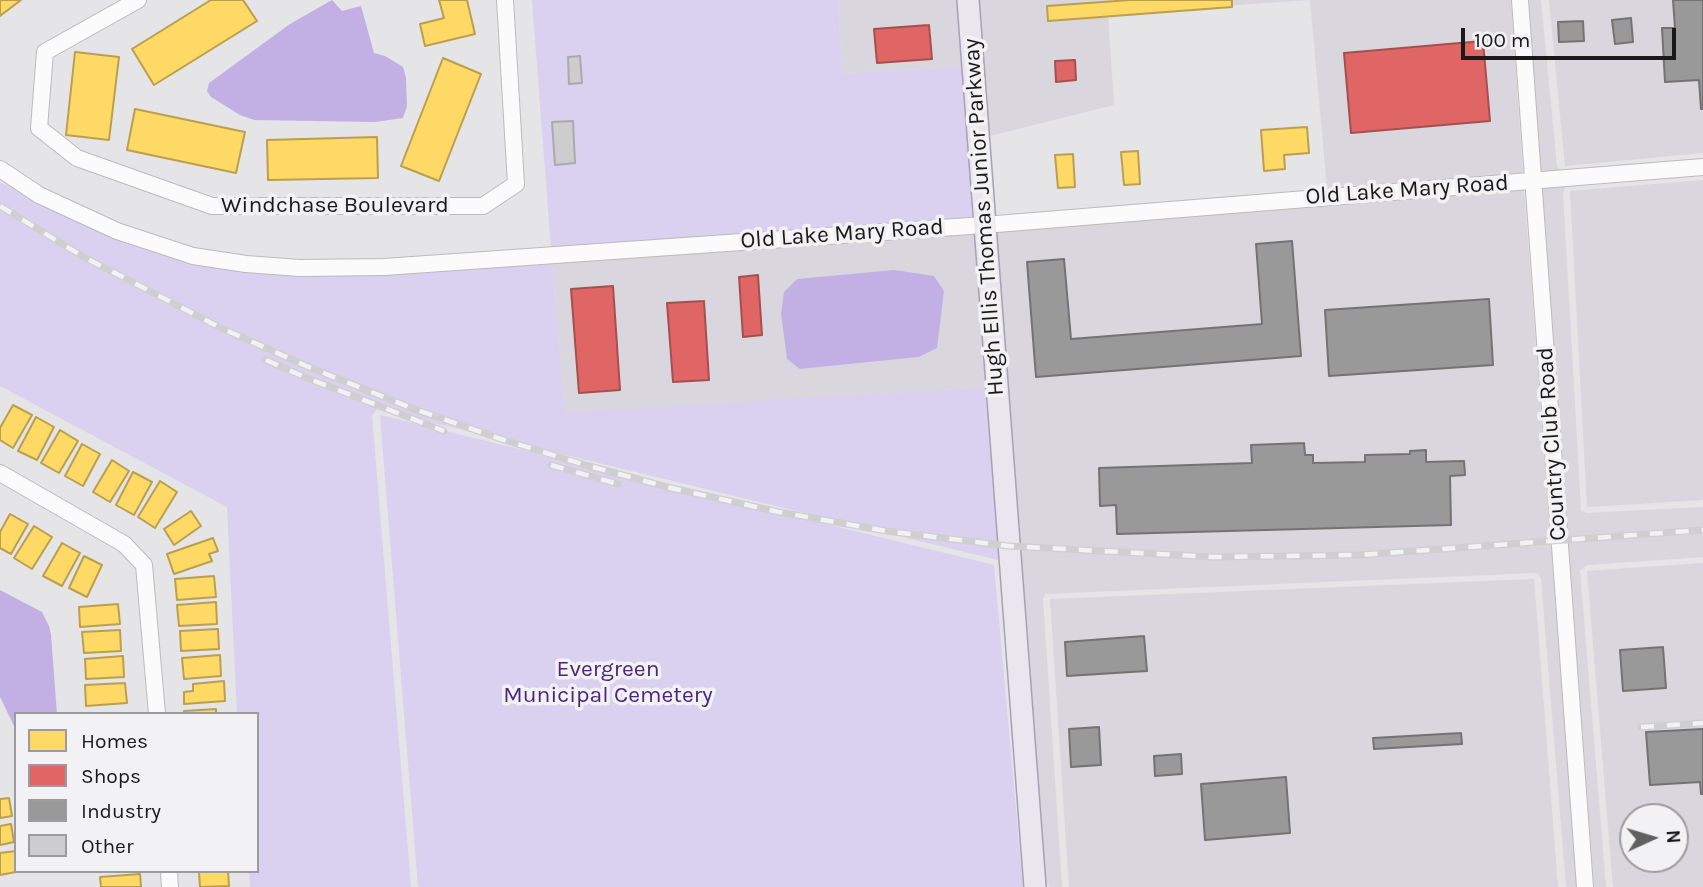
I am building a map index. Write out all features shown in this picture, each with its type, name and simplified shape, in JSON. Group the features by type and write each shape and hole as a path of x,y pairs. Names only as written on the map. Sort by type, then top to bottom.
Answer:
{"main road":[{"name":"Hugh Ellis Thomas Junior Parkway","path":"968,0 1035,887"}],"street":[{"name":"Windchase Boulevard","path":"138,0 45,52 38,128 77,158 212,206 483,206 516,184 505,0"},
{"name":"Country Club Road","path":"1520,0 1585,887"},
{"name":"Old Lake Mary Road","path":"0,169 39,195 117,232 193,256 300,268 384,267 984,225 1703,167"},
{"path":"0,473 124,544 144,565 157,712"}],"shaded area":[{"path":"332,0 342,11 361,6 374,53 403,67 407,106 403,118 375,122 254,120 240,115 211,97 207,91 209,83 290,24"},
{"path":"838,0 959,0 964,67 842,73"},
{"path":"976,0 1310,0 1108,14 1114,105 986,137"},
{"path":"1310,0 1511,0 1523,174 1327,188"},
{"path":"1528,0 1541,0 1557,166 1561,171 1540,173"},
{"path":"1549,0 1703,0 1703,153 1565,166"},
{"path":"1703,180 1703,500 1587,507 1570,191"},
{"path":"1567,185 1563,192 1581,511 1587,513 1703,507 1703,557 1587,565 1580,570 1606,887 1594,887 1541,188"},
{"path":"1524,189 1577,887 1566,887 1541,579 1534,573 1045,594 1043,599 1062,887 1051,887 1043,882 993,231"},
{"path":"976,232 988,387 565,414 552,262","holes":["944,291 936,348 919,357 801,369 787,359 781,314 785,292"]},
{"path":"894,270 934,276 944,291 937,348 919,357 800,369 787,359 781,314 784,292 797,279"},
{"path":"1703,563 1703,887 1613,887 1587,571"},
{"path":"1534,579 1558,887 1069,887 1050,599"},
{"path":"0,590 42,612 49,626 57,712 14,712 14,726 0,697"}],"green space":[{"path":"532,0 838,0 842,73 964,67 975,218 551,248"},
{"path":"0,182 114,238 190,263 552,262 565,413 988,387 1002,561 377,409 372,416 411,887 250,887 249,873 259,873 259,712 237,712 227,507 0,386"},
{"name":"Evergreen Municipal Cemetery","path":"380,415 994,565 1023,887 418,887"}],"building: Homes":[{"path":"0,0 21,0 0,16"},
{"path":"211,0 243,0 257,21 154,85 132,49"},
{"path":"439,0 467,0 475,34 425,46 420,24 444,18"},
{"path":"1130,0 1232,0 1232,7 1048,21 1047,6"},
{"path":"75,52 119,57 109,140 66,135"},
{"path":"443,58 481,74 439,181 401,166"},
{"path":"135,109 245,132 236,173 127,150"},
{"path":"1307,127 1309,153 1284,155 1285,169 1264,171 1261,130"},
{"path":"377,137 378,178 268,180 267,140"},
{"path":"1138,151 1140,184 1124,185 1121,152"},
{"path":"1073,154 1075,187 1058,188 1055,155"},
{"path":"13,405 32,415 13,448 0,440 0,428"},
{"path":"36,417 54,427 37,460 18,451"},
{"path":"60,430 78,441 59,473 41,463"},
{"path":"82,444 100,454 83,486 65,476"},
{"path":"112,460 129,471 110,502 93,492"},
{"path":"133,472 152,482 134,515 116,505"},
{"path":"160,481 177,492 155,528 138,517"},
{"path":"191,511 201,526 174,545 164,529"},
{"path":"10,514 28,524 11,554 0,548 0,532"},
{"path":"34,526 52,537 32,569 14,558"},
{"path":"213,538 218,551 209,554 212,561 174,574 167,554"},
{"path":"62,543 80,553 62,586 43,576"},
{"path":"84,556 102,565 87,597 69,588"},
{"path":"214,576 216,597 177,600 175,579"},
{"path":"216,602 217,624 179,626 177,605"},
{"path":"118,604 120,624 80,627 79,607"},
{"path":"218,629 219,649 181,651 180,631"},
{"path":"120,630 121,651 84,653 82,632"},
{"path":"220,655 221,676 184,679 182,658"},
{"path":"123,656 124,677 86,679 85,659"},
{"path":"224,681 225,701 184,704 184,692 193,691 193,684"},
{"path":"125,683 127,703 86,706 85,685"},
{"path":"216,709 216,712 184,711"},
{"path":"9,798 12,816 0,818 0,799"},
{"path":"11,824 14,842 0,845 0,826"},
{"path":"14,851 14,872 0,875 0,853"},
{"path":"199,873 228,873 229,886 200,887"},
{"path":"140,874 141,887 101,887 100,877"}],"building: Shops":[{"path":"929,25 932,59 877,63 874,29"},
{"path":"1483,41 1490,121 1351,133 1344,53"},
{"path":"1075,60 1076,80 1056,82 1055,61"},
{"path":"758,275 762,335 743,337 739,277"},
{"path":"613,286 620,390 579,393 571,289"},
{"path":"704,301 709,380 673,382 667,303"}],"building: Industry":[{"path":"1673,0 1703,0 1703,109 1699,80 1665,82 1662,28 1675,28"},
{"path":"1631,18 1633,42 1615,44 1612,20"},
{"path":"1583,21 1584,41 1559,42 1558,22"},
{"path":"1292,241 1301,356 1036,377 1027,262 1064,259 1071,339 1262,324 1256,244"},
{"path":"1489,299 1493,365 1329,376 1325,310"},
{"path":"1304,443 1305,455 1313,455 1313,463 1365,462 1365,455 1410,454 1410,451 1426,450 1426,462 1464,461 1465,475 1450,476 1451,525 1117,534 1116,505 1100,506 1099,468 1252,463 1251,445"},
{"path":"1144,636 1147,671 1067,676 1065,642"},
{"path":"1663,647 1666,688 1623,691 1620,650"},
{"path":"1099,727 1101,765 1071,767 1069,729"},
{"path":"1703,729 1703,794 1700,782 1650,785 1646,732"},
{"path":"1461,733 1462,744 1374,749 1373,738"},
{"path":"1181,754 1182,774 1155,776 1154,756"},
{"path":"1286,777 1290,833 1205,840 1201,784"}],"building: Other":[{"path":"580,56 582,83 569,84 568,57"},
{"path":"573,121 575,163 555,165 552,122"}],"railway":[{"path":"0,206 82,256 221,328 414,409 589,466 779,512 886,531 1009,546 1214,557 1359,555 1703,530"},
{"path":"266,360 444,431"},
{"path":"551,465 618,484"},
{"path":"1641,727 1703,723"}]}
